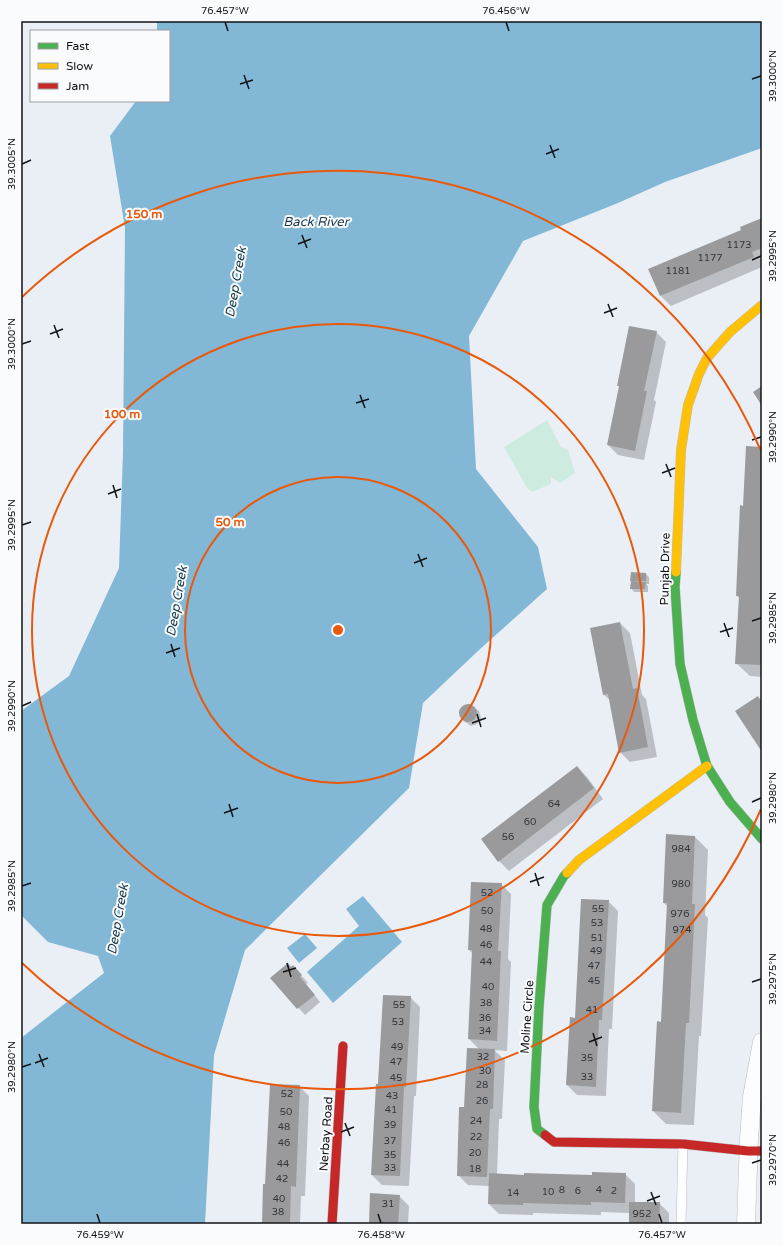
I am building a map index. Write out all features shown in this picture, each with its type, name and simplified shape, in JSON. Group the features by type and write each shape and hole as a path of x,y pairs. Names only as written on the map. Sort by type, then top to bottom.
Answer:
{"street":[{"name":"Punjab Drive","path":"762,305 730,332 707,358 699,374 688,405 681,450 675,586 680,664 693,720 707,766 730,802 762,839"},
{"name":"Moline Circle","path":"707,766 579,860 564,876 547,905 539,1007 534,1108 537,1129 554,1142 683,1144 755,1151"},
{"path":"746,1224 755,1151 752,1097 762,1042"},
{"name":"Nerbay Road","path":"332,1224 343,1046"}],"lane":[{"path":"681,1224 683,1144"}],"green space":[{"path":"547,420 561,447 568,449 575,473 560,483 551,477 551,484 532,492 527,488 504,447"}],"water":[{"name":"Back River","path":"157,21 762,21 762,148 665,182 618,203 523,241 469,336 476,469 538,547 547,589 423,703 409,788 245,950 214,1055 205,1224 21,1224 21,1038 104,973 98,956 48,942 21,915 21,711 69,676 119,568 123,452 125,228 110,136 135,102 170,102 170,30 157,30"},
{"path":"363,896 402,942 333,1003 307,972 359,926 346,909"},
{"path":"305,934 317,948 299,963 287,948"}],"building":[{"path":"762,218 762,248 752,252 754,257 660,296 648,269 741,230 740,227"},
{"path":"629,326 657,331 644,391 647,391 635,451 607,445"},
{"path":"762,386 762,406 753,392"},
{"path":"746,446 762,447 762,665 735,664 739,596 736,596 740,505 743,506"},
{"path":"631,572 646,573 646,581 630,581"},
{"path":"631,581 646,582 645,589 630,589"},
{"path":"620,622 633,689 637,688 648,747 619,753 608,694 603,695 590,628"},
{"path":"758,696 762,702 762,752 735,711"},
{"path":"464,704 472,704 477,709 475,720 472,722 464,722 459,717 459,709"},
{"path":"577,766 594,788 498,862 481,839"},
{"path":"666,834 695,836 692,904 695,904 689,1023 686,1023 681,1113 652,1111 657,1021 661,1022 667,903 663,903"},
{"path":"471,882 502,883 498,951 501,951 497,1041 468,1039 472,950 468,950"},
{"path":"581,899 609,900 602,1020 599,1020 596,1087 566,1085 570,1017 575,1018"},
{"path":"288,963 291,967 293,965 302,975 300,977 315,995 297,1009 270,978"},
{"path":"383,995 411,996 406,1087 404,1087 400,1176 371,1175"},
{"path":"467,1048 495,1049 493,1109 490,1109 487,1177 457,1176 459,1107 464,1107"},
{"path":"270,1084 300,1085 296,1187 291,1186 290,1224 262,1224 263,1184 265,1184"},
{"path":"592,1172 626,1173 625,1203 591,1202 591,1205 523,1203 523,1205 488,1204 489,1173 524,1175 524,1173 592,1175"},
{"path":"370,1193 400,1195 398,1224 369,1224"},
{"path":"629,1202 660,1202 659,1224 629,1224"}],"traffic: fast":[{"path":"676,572 675,587 680,664 693,720 707,766 730,802 762,839"},
{"path":"545,1135 537,1129 534,1107 539,1007 547,905 567,873"}],"traffic: slow":[{"path":"676,572 681,450 688,405 699,374 707,358 730,332 762,305"},
{"path":"567,873 579,860 707,766"}],"traffic: jam":[{"path":"332,1224 343,1046"},
{"path":"545,1135 554,1142 683,1144 748,1151 762,1151"}],"water label":[{"name":"Deep Creek","path":"235,282"},
{"name":"Deep Creek","path":"176,601"},
{"name":"Deep Creek","path":"117,919"}]}
